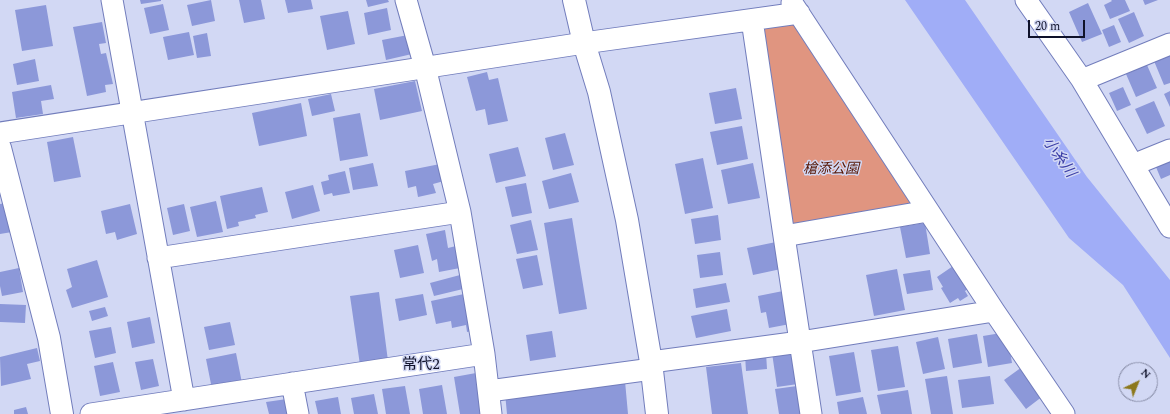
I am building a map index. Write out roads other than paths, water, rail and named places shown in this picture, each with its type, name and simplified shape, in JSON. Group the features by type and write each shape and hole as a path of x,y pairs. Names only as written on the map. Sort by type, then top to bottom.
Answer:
{"street":[{"path":"112,0 184,400"},
{"path":"406,0 425,67 460,212 484,354 491,414"},
{"path":"574,0 584,43 599,92 626,220 652,365 657,414"},
{"path":"1026,0 1082,80 1170,227"},
{"path":"0,133 584,43 752,20 794,7 994,311 1064,414"},
{"path":"752,20 811,414"},
{"path":"1082,80 1170,44"},
{"path":"0,148 49,338 62,414"},
{"path":"1133,165 1170,150"},
{"path":"784,236 928,211"},
{"path":"158,258 460,212"},
{"path":"488,392 994,311"},
{"path":"91,414 484,354"},
{"path":"292,383 298,414"}],"water":[{"name":"小糸川","path":"905,0 965,0 1087,177 1170,280 1170,358 1123,285 1069,238"}],"district":[{"name":"常代2","path":"421,366"}],"park label":[{"name":"槍添公園","path":"831,170"}]}
